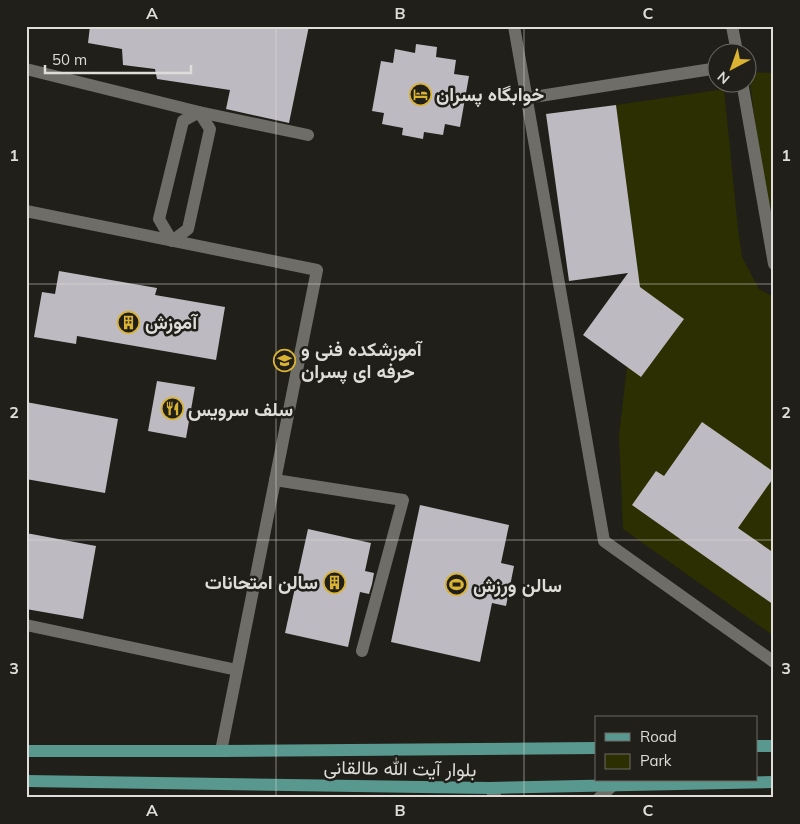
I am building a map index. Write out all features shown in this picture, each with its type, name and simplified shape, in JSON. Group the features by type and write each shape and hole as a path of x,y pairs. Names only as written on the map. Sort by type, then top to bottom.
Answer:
{"main road":[{"path":"758,746 774,746"},
{"name":"بلوار آیت الله طالقانی","path":"26,752 595,748"},
{"name":"بلوار آیت الله طالقانی","path":"26,781 493,793 612,786 774,782"}],"street":[{"path":"514,26 604,541 774,662"},
{"path":"732,26 735,42"},
{"path":"26,69 199,112 308,135"},
{"path":"526,98 708,70"},
{"path":"744,92 774,264"},
{"path":"172,241 159,218 183,121 199,112"},
{"path":"172,241 188,229 210,129 199,112"},
{"path":"26,211 317,270 221,751"},
{"path":"275,480 403,500 362,651"},
{"path":"26,625 237,670"},
{"path":"599,798 612,786"}],"green space":[{"path":"758,72 774,73 774,243 765,213 751,92 758,92"},
{"path":"708,91 724,92 742,257 759,289 774,297 774,636 623,529 619,435 638,272 616,105"}],"building":[{"path":"90,26 309,26 289,123 226,109 230,90 157,79 155,69 123,65 122,49 88,43"},
{"name":"خوابگاه پسران","path":"416,44 437,47 436,57 456,60 454,74 469,76 460,127 445,124 443,135 424,132 423,139 402,135 403,128 382,124 384,113 372,111 381,61 393,63 395,49 415,53"},
{"path":"616,105 640,287 684,319 641,377 583,335 628,273 569,281 546,114"},
{"name":"آموزش","path":"59,271 157,288 155,295 225,307 216,360 77,336 76,344 34,337 42,292 55,294"},
{"name":"سلف سرویس","path":"157,381 195,387 186,438 148,431"},
{"path":"26,402 118,419 105,493 26,479"},
{"path":"702,422 774,472 774,477 738,528 774,553 774,605 632,505 656,471 664,476"},
{"name":"سالن ورزش","path":"420,505 509,525 501,563 514,566 506,606 492,603 480,662 391,642"},
{"name":"سالن امتحانات","path":"308,529 371,543 365,571 374,573 372,584 369,594 360,592 348,647 285,633"},
{"path":"26,533 96,546 83,619 26,609"}],"place":[{"name":"خوابگاه پسران","path":"420,94"},
{"name":"آموزش","path":"129,322"},
{"name":"آموزشکده فنی و حرفه ای پسران","path":"285,360"},
{"name":"سلف سرویس","path":"172,409"},
{"name":"سالن امتحانات","path":"334,582"},
{"name":"سالن ورزش","path":"457,585"}]}
